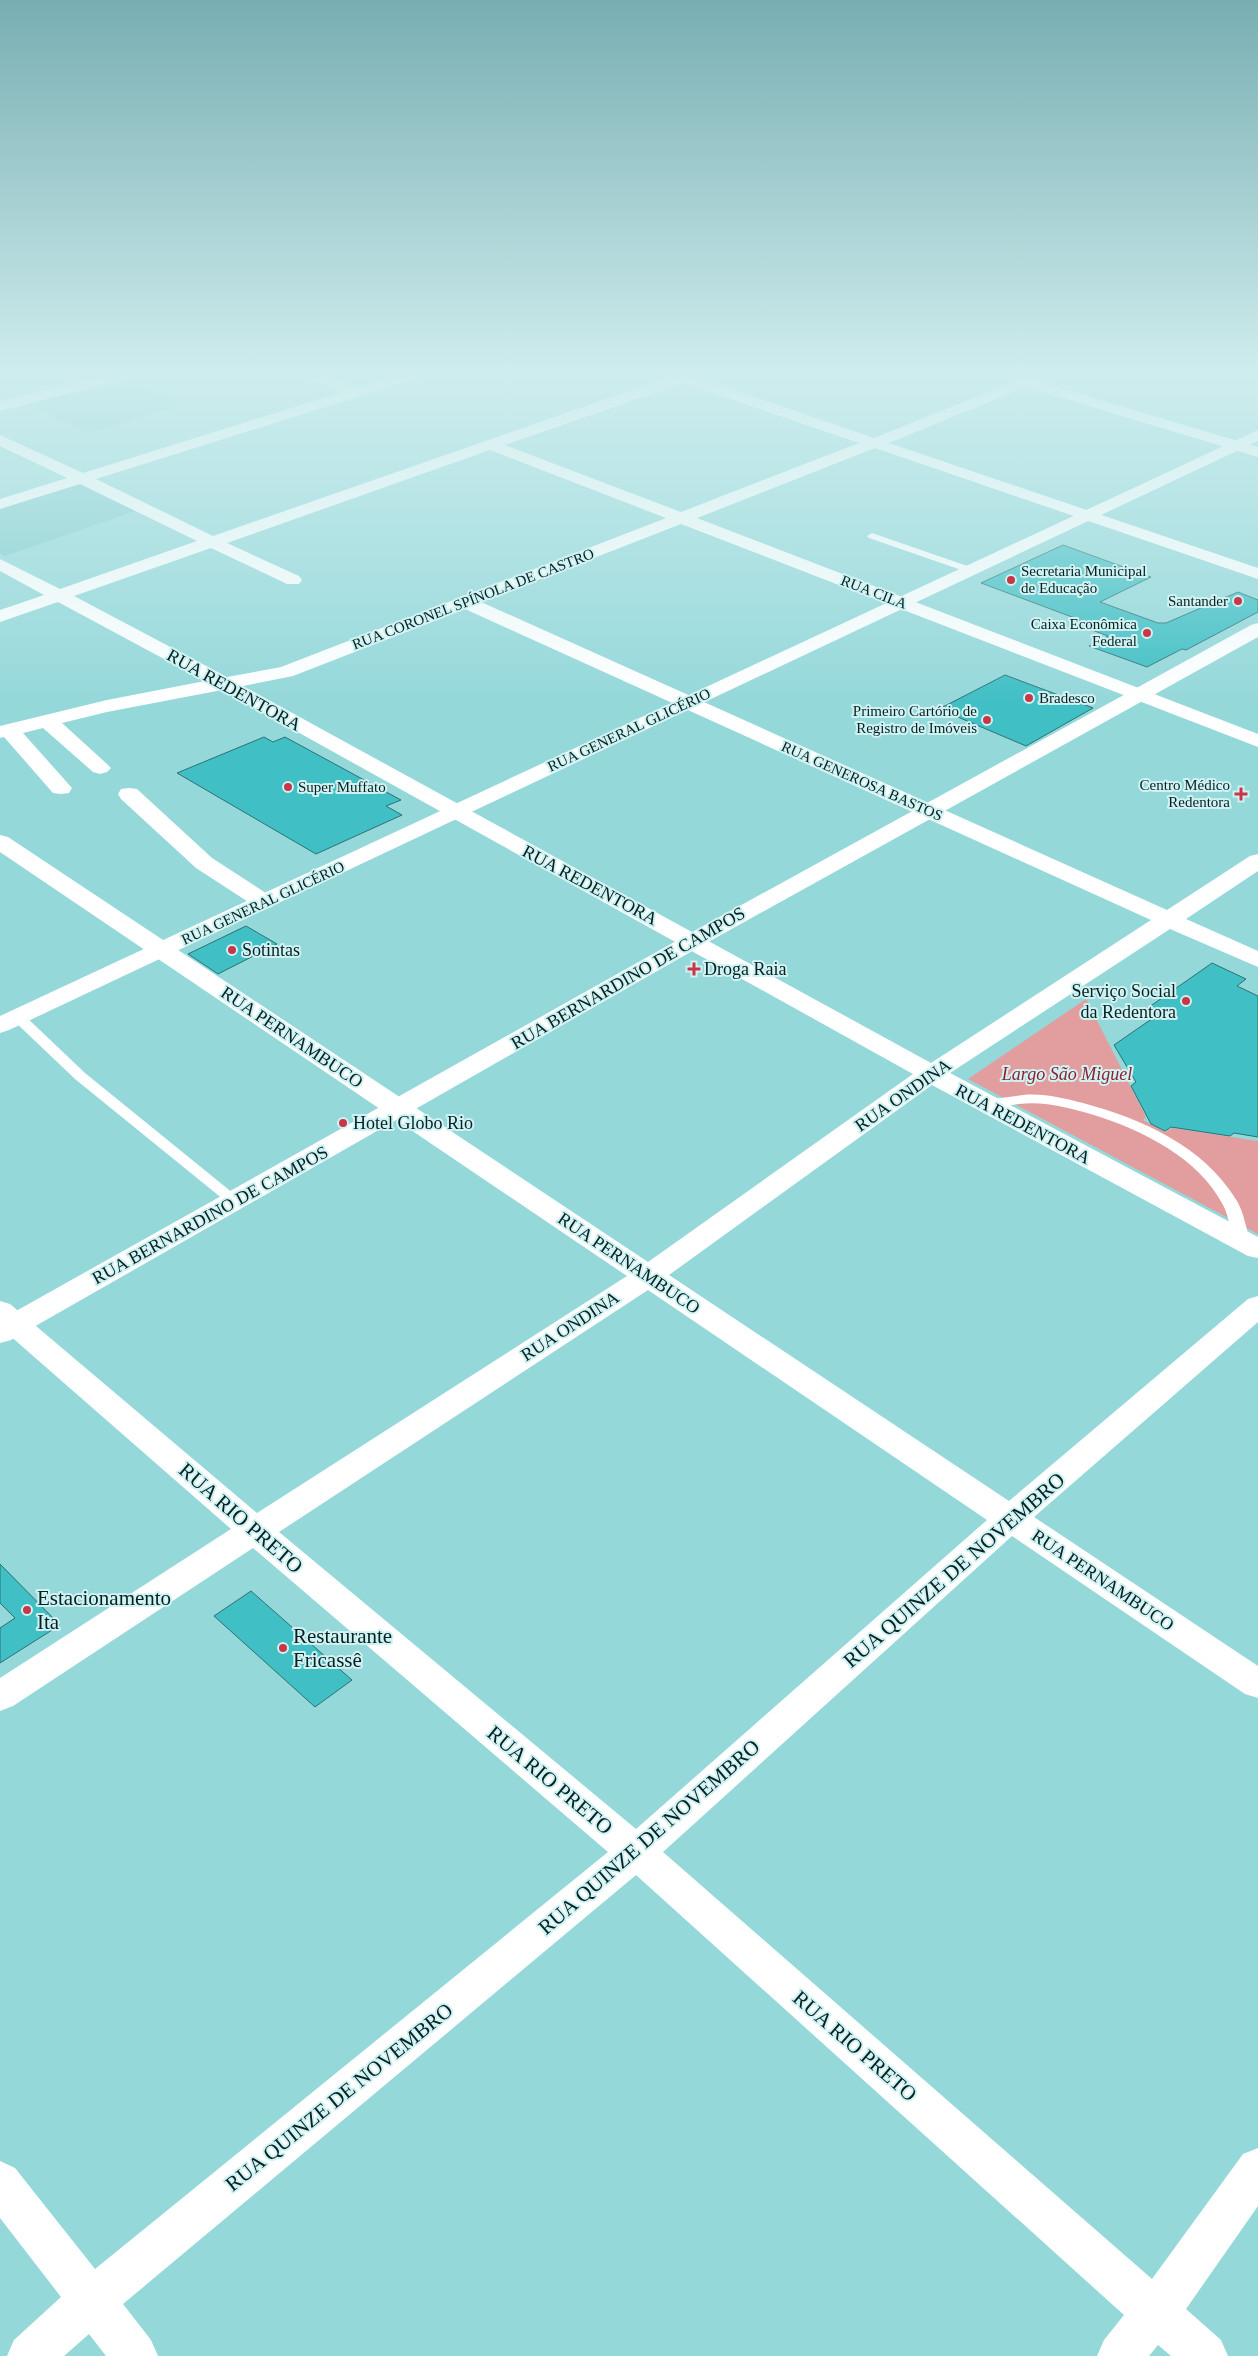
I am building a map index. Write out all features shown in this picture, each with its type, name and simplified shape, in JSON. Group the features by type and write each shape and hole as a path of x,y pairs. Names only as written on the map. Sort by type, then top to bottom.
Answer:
{"street":[{"path":"0,504 62,485"},
{"path":"98,485 210,542 293,580"},
{"path":"0,616 372,485"},
{"name":"RUA CILA","path":"597,485 1258,741"},
{"name":"RUA CORONEL SPÍNOLA DE CASTRO","path":"4,731 107,706 227,685 286,672 765,485"},
{"path":"998,485 1258,574"},
{"name":"RUA GENERAL GLICÉRIO","path":"9,1021 1152,485"},
{"name":"RUA REDENTORA","path":"0,564 227,685 986,1104 1250,1245"},
{"name":"RUA GENEROSA BASTOS","path":"465,602 1258,960"},
{"name":"RUA BERNARDINO DE CAMPOS","path":"5,1323 234,1201 693,941 1137,694 1258,629"},
{"path":"47,720 100,768"},
{"path":"4,731 61,788"},
{"path":"129,794 204,863 264,902"},
{"name":"RUA PERNAMBUCO","path":"0,842 1258,1684"},
{"name":"RUA ONDINA","path":"0,1696 648,1276 931,1074 1258,861"},
{"name":"RUA QUINZE DE NOVEMBRO","path":"30,2356 91,2301 636,1852 1011,1518 1258,1306"},
{"name":"RUA RIO PRETO","path":"5,1323 636,1852 1205,2356"},
{"path":"1120,2356 1156,2312 1258,2168"},
{"path":"0,2183 134,2356"}],"lane":[{"path":"872,536 970,570"},
{"path":"9,1021 234,1201"},
{"path":"986,1104 1029,1099 1065,1104 1111,1115 1148,1130 1171,1144 1203,1170 1229,1202 1250,1245"}],"shaded area":[{"path":"74,485 84,485 135,511 5,556 0,553 0,508"}],"green space":[{"name":"Largo São Miguel","path":"1086,999 1146,1117 1143,1120 1165,1132 1172,1128 1258,1141 1258,1234 968,1079"}],"building":[{"path":"1063,545 1151,577 1100,602 1158,623 1166,623 1238,592 1258,600 1258,612 1186,650 1182,649 1147,667 1089,646 1108,636 1073,623 1080,620 981,583"},
{"path":"1005,675 1093,708 1026,746 939,709"},
{"name":"Super Muffato","path":"264,737 273,742 285,737 401,800 386,806 402,815 316,854 177,773"},
{"name":"Sotintas","path":"246,926 277,944 218,974 188,954"},
{"path":"1212,963 1246,979 1237,986 1258,996 1258,1137 1234,1133 1230,1136 1171,1127 1165,1131 1151,1124 1131,1086 1136,1082 1114,1045 1153,1018 1142,1012"},
{"name":"Estacionamento Ita","path":"0,1564 60,1625 0,1663 0,1628 15,1618 0,1603"},
{"name":"Restaurante Fricassê","path":"251,1591 352,1680 315,1707 214,1616"}],"place":[{"name":"Secretaria Municipal de Educação","path":"1011,580"},
{"name":"Santander","path":"1238,601"},
{"name":"Caixa Econômica Federal","path":"1147,633"},
{"name":"Bradesco","path":"1029,698"},
{"name":"Primeiro Cartório de Registro de Imóveis","path":"987,720"},
{"name":"Super Muffato","path":"288,787"},
{"name":"Centro Médico Redentora","path":"1241,794"},
{"name":"Sotintas","path":"232,950"},
{"name":"Droga Raia","path":"694,969"},
{"name":"Serviço Social da Redentora","path":"1186,1001"},
{"name":"Hotel Globo Rio","path":"343,1123"},
{"name":"Estacionamento Ita","path":"27,1610"},
{"name":"Restaurante Fricassê","path":"283,1648"}]}
